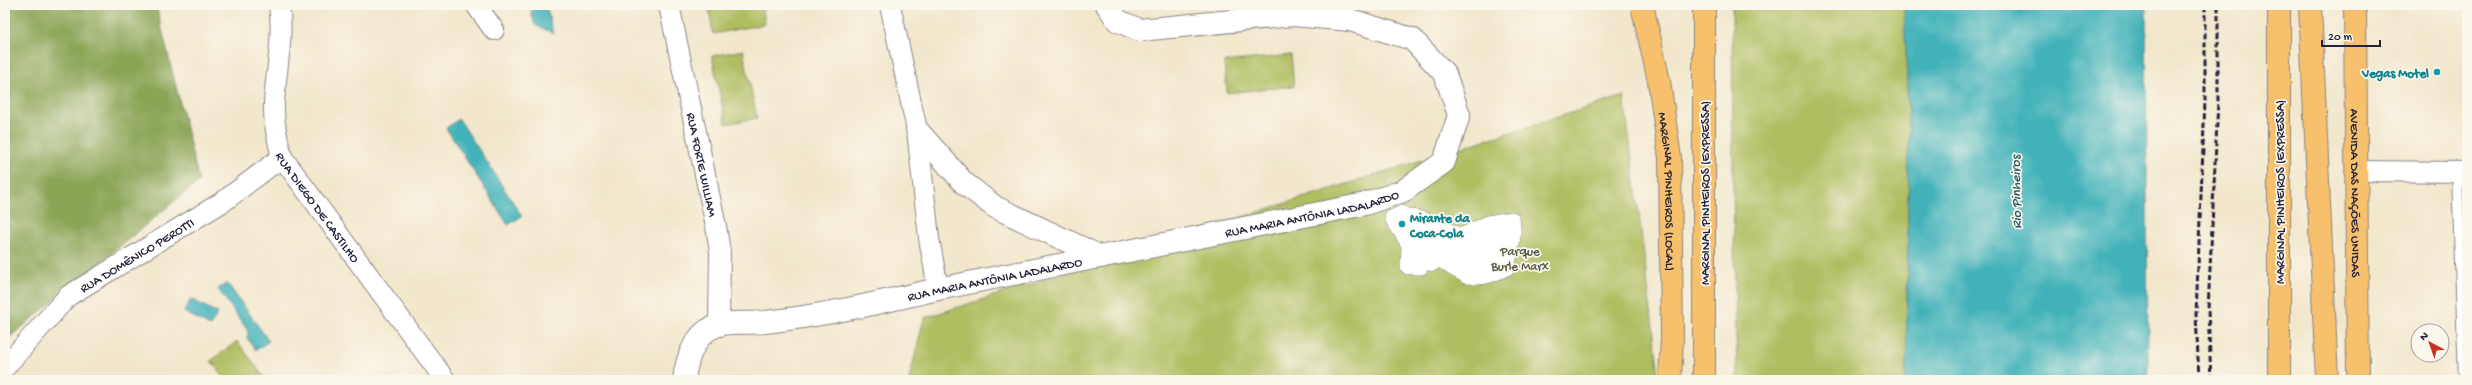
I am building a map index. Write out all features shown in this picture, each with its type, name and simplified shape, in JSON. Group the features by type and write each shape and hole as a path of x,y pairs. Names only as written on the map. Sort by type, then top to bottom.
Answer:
{"main road":[{"name":"MARGINAL PINHEIROS (EXPRESSA)","path":"1704,5 1704,379"},
{"name":"MARGINAL PINHEIROS (EXPRESSA)","path":"2279,5 2279,380"},
{"path":"2310,5 2327,380"},
{"name":"AVENIDA DAS NAÇÕES UNIDAS","path":"2355,5 2358,171 2358,380"},
{"name":"MARGINAL PINHEIROS (LOCAL)","path":"1640,6 1659,81 1670,158 1672,337 1670,380"}],"street":[{"name":"RUA DIEGO DE CASTILHO","path":"279,5 282,20 274,104 276,134 282,157 445,380"},
{"path":"476,5 494,30"},
{"name":"RUA FORTE WILLIAM","path":"670,5 717,232 720,252 719,326"},
{"path":"890,5 917,130 929,238 938,289"},
{"name":"RUA MARIA ANTÔNIA LADALARDO","path":"719,326 749,322 764,323 875,304 938,289 1365,204 1403,191 1444,162 1459,115 1445,74 1412,39 1350,20 1293,15 1140,30 1118,21 1108,5"},
{"path":"917,130 964,183 995,207 1100,257"},
{"name":"RUA DOMÊNICO PEROTTI","path":"5,367 68,296 224,201 282,157"},
{"path":"2358,171 2462,172"},
{"path":"1408,267 1409,245 1392,218 1402,213 1419,247 1416,267 1421,267 1420,240 1408,216 1425,220 1432,264 1441,258 1440,238 1431,227 1443,228 1461,236 1488,223 1512,219 1515,233 1509,253 1508,267 1488,277 1466,276 1499,266 1507,238 1502,226 1488,236 1471,240 1449,235 1446,254 1466,267 1494,257 1500,246 1495,239 1487,245 1464,241 1453,244 1455,251 1463,262 1466,258"},
{"path":"684,380 692,348 704,333 719,326"}],"lane":[{"path":"2462,172 2464,380"}],"green space":[{"path":"5,5 156,5 199,181 5,341"},
{"path":"722,5 762,5 765,24 713,34 709,8"},
{"path":"1732,5 1904,5 1909,136 1906,380 1737,380 1733,188"},
{"path":"743,50 757,118 726,124 712,56"},
{"path":"1291,55 1294,86 1227,93 1224,62"},
{"name":"Parque Burle Marx","path":"1624,96 1658,367 1656,380 909,380 924,318"},
{"path":"237,341 266,380 226,380 211,361"}],"water":[{"path":"533,5 546,5 553,33 535,25 531,13"},
{"name":"Rio Pinheiros","path":"1904,5 2146,5 2148,380 1906,380 1909,136"},
{"path":"459,119 522,216 508,225 446,128"},
{"path":"227,283 269,341 256,350 247,338 248,331 218,289"},
{"path":"191,299 218,313 210,326 184,312"}],"railway":[{"path":"2199,380 2196,314 2205,101 2205,5"},
{"path":"2211,380 2208,310 2218,101 2218,5"}],"place":[{"name":"Vegas Motel","path":"2437,72"},
{"name":"Mirante da Coca-Cola","path":"1402,224"}]}
